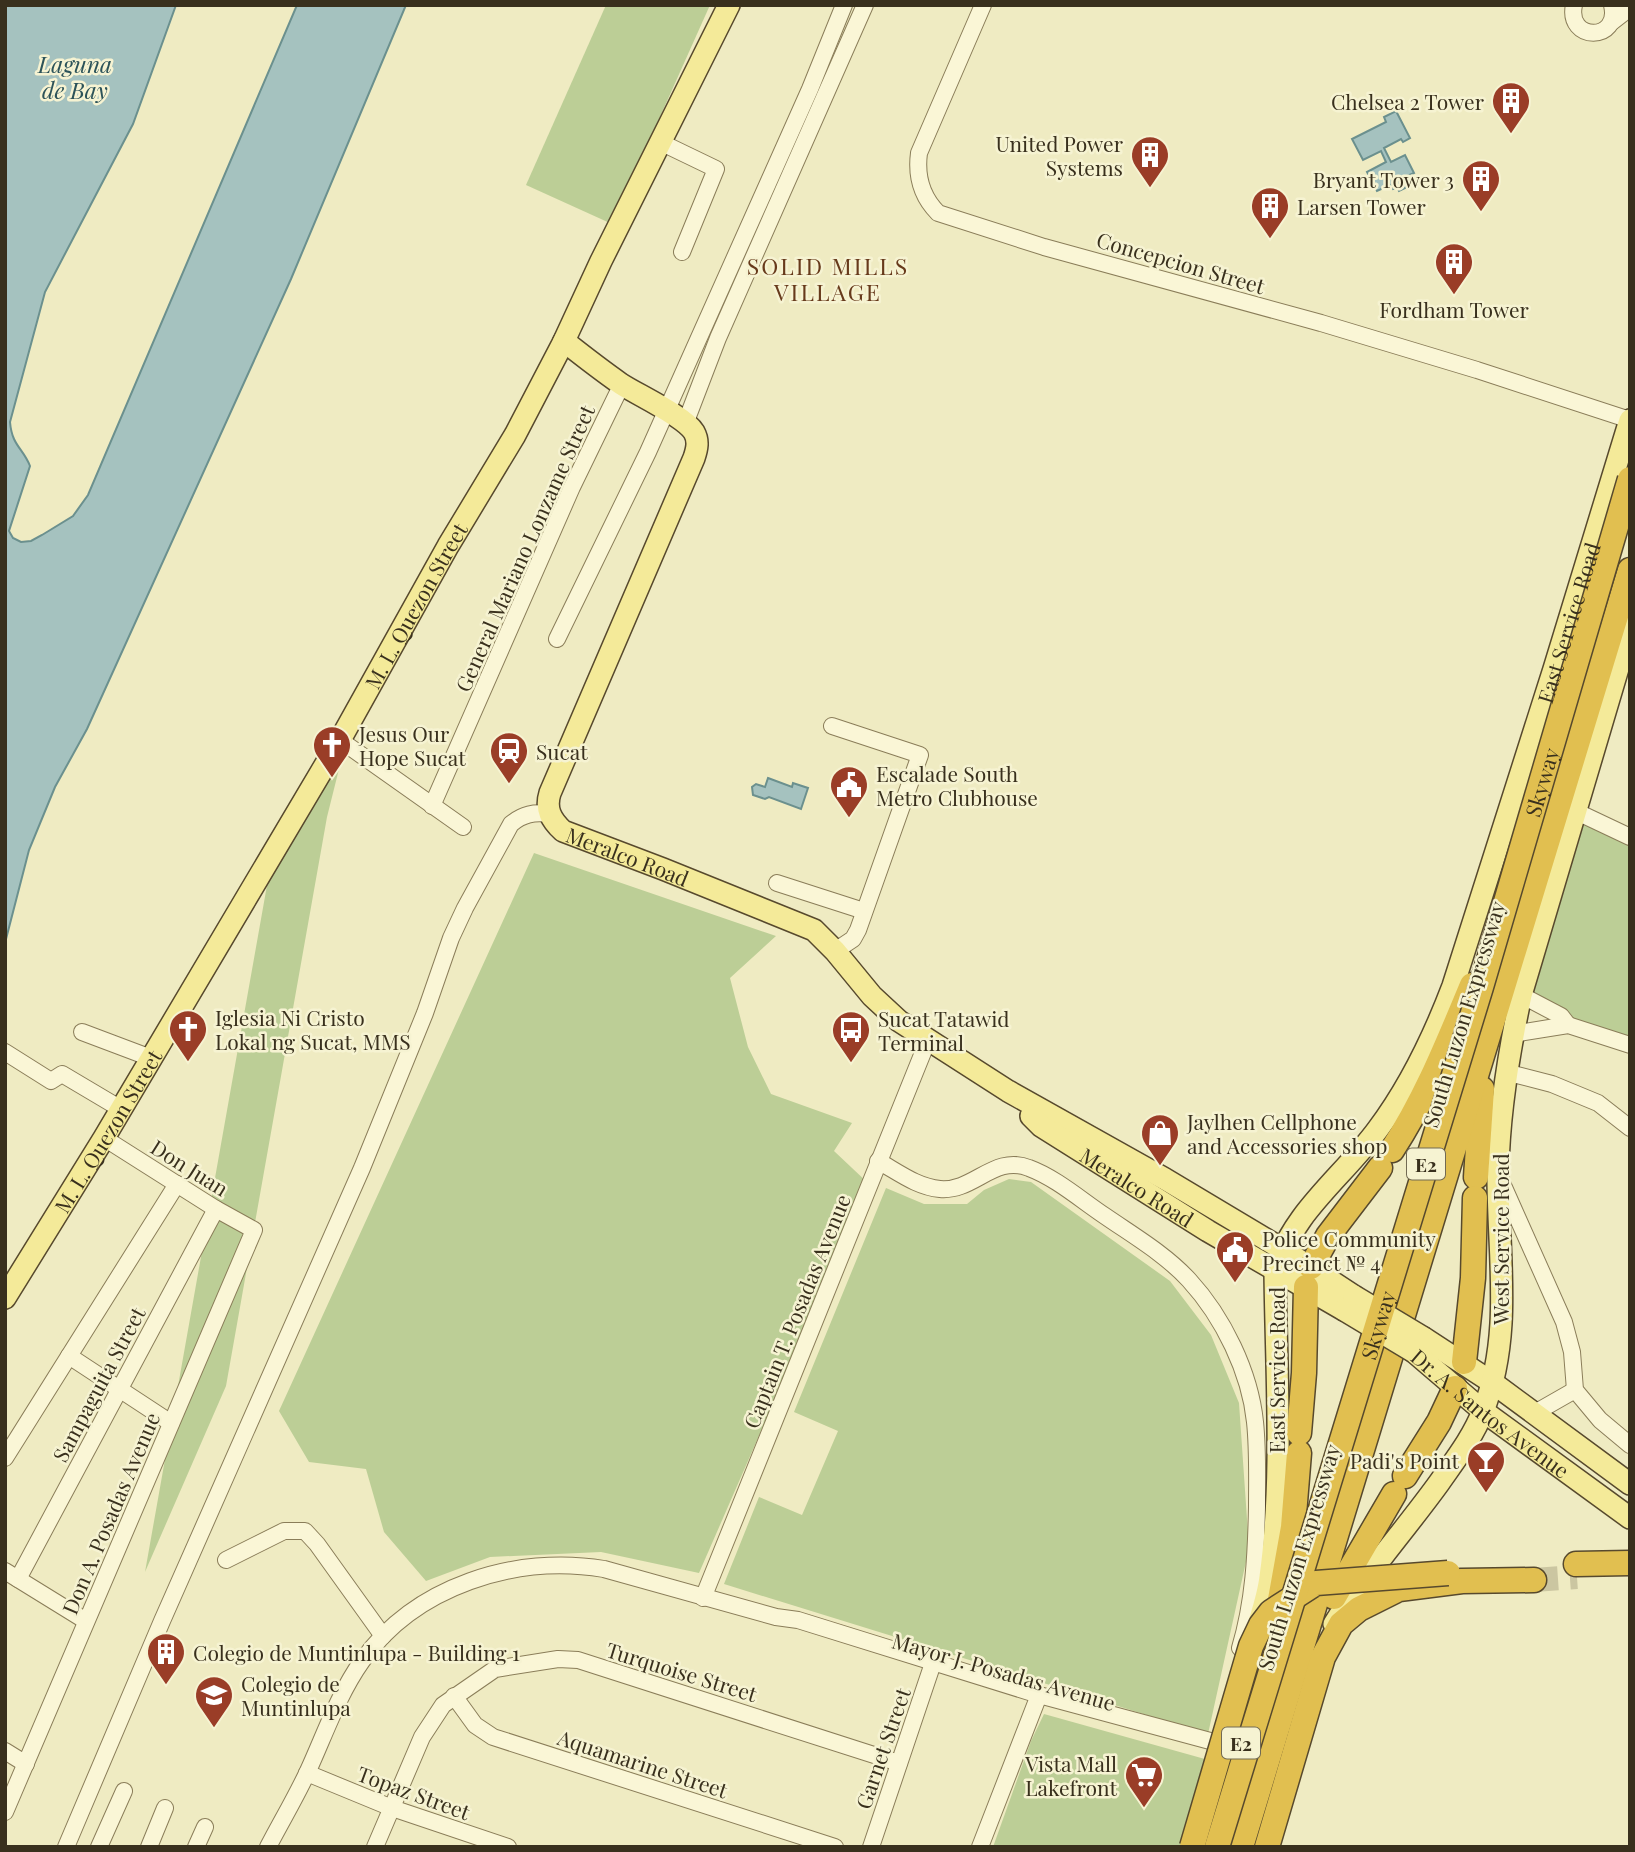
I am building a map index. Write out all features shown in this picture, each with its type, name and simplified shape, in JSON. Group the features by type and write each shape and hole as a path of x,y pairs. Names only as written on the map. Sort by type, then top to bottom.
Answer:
{"highway":[{"name":"South Luzon Expressway","path":"1210,1847 1630,463"},
{"name":"Skyway","path":"1217,1847 1481,987 1630,478"},
{"name":"Skyway","path":"1230,1847 1492,991 1630,517"},
{"name":"South Luzon Expressway","path":"1241,1847 1512,992 1630,570"},
{"path":"1273,1640 1293,1527 1308,1277 1328,1236 1409,1124 1433,1078 1472,985"},
{"path":"1464,1362 1483,1181 1484,1069 1512,992"},
{"path":"1285,1706 1321,1620 1439,1422 1455,1388"},
{"path":"1630,1563 1576,1571 1630,1573"},
{"path":"1192,1847 1251,1646 1271,1612 1316,1583 1534,1573 1398,1589 1359,1608 1341,1624 1324,1657 1267,1847"}],"main road":[{"name":"M. L. Quezon Street","path":"5,1298 104,1138 340,740 448,546 515,435 729,5"},
{"path":"564,341 622,384 685,424"},
{"name":"East Service Road","path":"1198,1847 1217,1748 1231,1721 1265,1601 1271,1570 1277,1449 1275,1271 1282,1249 1306,1211 1356,1158 1389,1113 1438,1025 1453,986 1554,669 1630,420"},
{"name":"Meralco Road","path":"685,424 695,434 698,446 694,458 569,747 547,802 549,814 563,831 814,930 872,996 892,1015 930,1042 1008,1091 1165,1179 1282,1249"},
{"name":"West Service Road","path":"1256,1847 1313,1665 1331,1628 1467,1443 1483,1411 1493,1382 1503,1301 1483,1181 1513,1034 1512,992 1575,811 1630,628"},
{"name":"Meralco Road","path":"1008,1091 1041,1126 1275,1271"},
{"name":"Dr. A. Santos Avenue","path":"1282,1249 1308,1277 1419,1345 1464,1362 1630,1484"},
{"name":"Dr. A. Santos Avenue","path":"1275,1271 1308,1277"},
{"name":"Dr. A. Santos Avenue","path":"1419,1345 1455,1388 1483,1411 1630,1518"},
{"path":"1455,1388 1464,1362"},
{"path":"1515,1434 1532,1414"}],"street":[{"path":"557,639 667,411 845,5"},
{"path":"685,424 718,338 865,5"},
{"name":"Concepcion Street","path":"983,5 919,153 918,175 921,186 931,206 938,213 1044,247 1127,268 1412,350 1630,420"},
{"path":"1574,5 1574,20 1584,31 1599,32 1607,28 1612,13 1630,8"},
{"path":"660,142 714,166 717,171 682,252"},
{"name":"General Mariano Lonzame Street","path":"432,806 572,486 622,384"},
{"path":"832,726 920,755 853,939 835,951"},
{"path":"340,740 463,827"},
{"path":"1575,811 1630,837"},
{"path":"66,1847 362,1168 465,908 511,824 532,813 549,814"},
{"path":"776,883 864,911"},
{"path":"1512,992 1561,1016 1568,1025"},
{"path":"1513,1034 1568,1025 1630,1045"},
{"path":"82,1032 151,1058"},
{"name":"Captain T. Posadas Avenue","path":"706,1599 930,1042"},
{"path":"5,1052 51,1081 62,1074 121,1109"},
{"path":"1507,1069 1513,1074 1552,1084 1598,1103 1630,1128"},
{"name":"Don Juan","path":"104,1138 254,1230"},
{"path":"882,1163 918,1185 941,1189 960,1188 1006,1164 1028,1168 1048,1178 1168,1261 1188,1279 1202,1297 1230,1341 1248,1386 1255,1420 1258,1469 1256,1549 1247,1624 1217,1748"},
{"path":"1483,1181 1502,1184 1564,1322 1572,1352 1575,1390 1600,1420 1630,1445"},
{"path":"5,1458 177,1184"},
{"name":"Sampaguita Street","path":"12,1575 119,1389 216,1209"},
{"name":"Don A. Posadas Avenue","path":"5,1812 254,1230"},
{"path":"69,1356 171,1423"},
{"path":"1532,1414 1575,1390"},
{"path":"226,1560 284,1531 305,1531 383,1636"},
{"name":"Mayor J. Posadas Avenue","path":"268,1847 307,1773 347,1684 383,1636 410,1614 465,1582 516,1568 585,1566 629,1576 776,1618 795,1628 1038,1700 1217,1748"},
{"path":"12,1575 86,1621"},
{"name":"Turquoise Street","path":"375,1847 422,1737 436,1713 454,1696 495,1669 558,1659 578,1660 900,1763"},
{"name":"Garnet Street","path":"871,1847 931,1668"},
{"name":"Aquamarine Street","path":"454,1696 475,1725 493,1737 835,1847"},
{"path":"980,1847 1038,1700"},
{"path":"5,1751 26,1764"},
{"name":"Topaz Street","path":"307,1773 481,1843 509,1847"},
{"path":"99,1847 124,1791"},
{"path":"149,1847 165,1808"},
{"path":"196,1847 205,1826"}],"green space":[{"path":"606,5 710,5 612,224 526,185"},
{"path":"343,753 327,817 226,1386 145,1572 269,874"},
{"path":"1581,819 1630,842 1630,1038 1563,1017 1525,991"},
{"path":"534,853 776,936 730,978 748,1047 771,1094 852,1123 834,1151 869,1184 699,1573 601,1552 490,1557 426,1581 384,1532 366,1469 309,1462 279,1411"},
{"path":"1009,1179 1031,1182 1170,1281 1211,1335 1239,1403 1249,1548 1208,1734 724,1584 759,1497 802,1515 838,1431 794,1412 886,1188 924,1204 967,1204 984,1190"},
{"path":"1044,1714 1212,1761 1185,1847 993,1847 1031,1741"}],"water":[{"name":"Laguna de Bay","path":"5,5 176,5 133,124 45,292 10,422 15,442 30,466 9,531 13,538 21,542 31,541 73,516 88,495 297,5 406,5 291,279 87,729 55,787 29,850 5,943"},
{"path":"1396,111 1410,138 1403,142 1401,139 1384,148 1391,162 1405,155 1414,173 1407,176 1407,187 1399,191 1397,187 1393,189 1390,185 1377,191 1367,172 1386,162 1381,151 1363,160 1352,139 1386,122 1384,117"},
{"path":"768,778 792,787 793,783 808,788 801,809 769,797 765,799 753,795 752,787 756,784 765,787"}],"tunnel":[{"path":"1534,1580 1577,1577"}],"place":[{"name":"Chelsea 2 Tower","path":"1511,135"},
{"name":"United Power Systems","path":"1150,189"},
{"name":"Bryant Tower 3","path":"1481,213"},
{"name":"Larsen Tower","path":"1270,240"},
{"name":"Fordham Tower","path":"1454,296"},
{"name":"Jesus Our Hope Sucat","path":"332,779"},
{"name":"Sucat","path":"509,785"},
{"name":"Escalade South Metro Clubhouse","path":"849,819"},
{"name":"Iglesia Ni Cristo Lokal ng Sucat, MMS","path":"188,1063"},
{"name":"Sucat Tatawid Terminal","path":"851,1064"},
{"name":"Jaylhen Cellphone and Accessories shop","path":"1160,1167"},
{"name":"Police Community Precinct № 4","path":"1235,1284"},
{"name":"Padi's Point","path":"1486,1494"},
{"name":"Colegio de Muntinlupa - Building 1","path":"166,1686"},
{"name":"Colegio de Muntinlupa","path":"214,1729"},
{"name":"Vista Mall Lakefront","path":"1144,1809"}],"district":[{"name":"SOLID MILLS VILLAGE","path":"828,278"}]}
